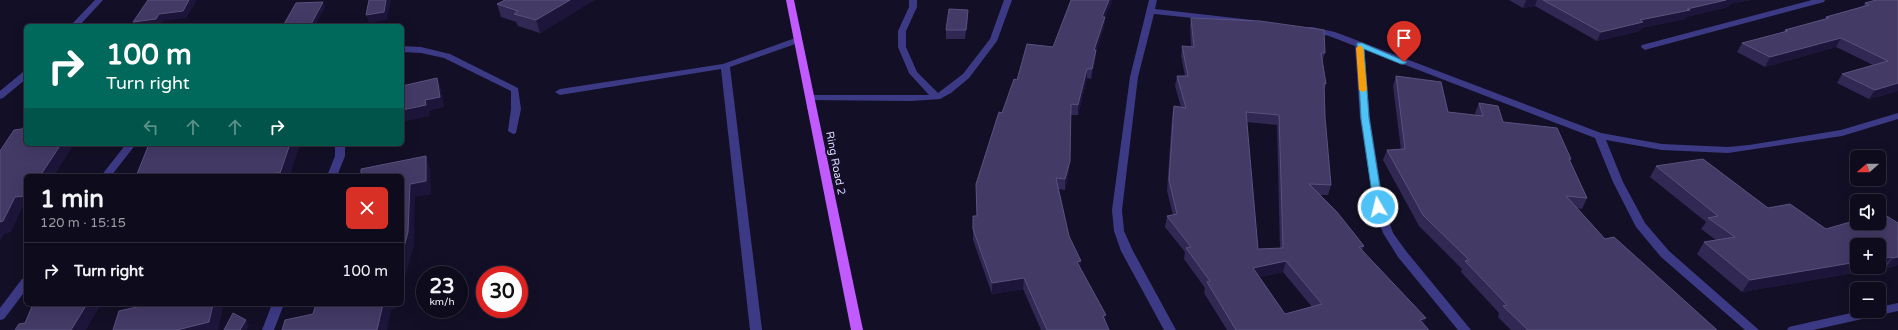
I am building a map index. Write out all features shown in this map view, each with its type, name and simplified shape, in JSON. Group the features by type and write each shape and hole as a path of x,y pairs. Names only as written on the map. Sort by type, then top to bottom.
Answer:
{"main road":[{"name":"Ring Road 2","path":"790,0 857,330"}],"street":[{"path":"76,24 99,0"},
{"path":"914,0 913,6 902,31 902,47 913,73 937,97"},
{"path":"811,98 937,97 948,91 966,76 994,39 1008,0"},
{"path":"1153,0 1134,77 1118,217 1119,231 1127,251 1170,330"},
{"path":"1645,48 1821,0"},
{"path":"1151,11 1265,23"},
{"path":"1303,27 1332,34 1599,136 1662,147 1728,150 1788,143 1842,133 1898,116"},
{"path":"560,92 725,66 798,40"},
{"path":"1359,45 1365,118 1378,207 1388,233 1402,254 1466,330"},
{"path":"404,49 421,50 447,56 514,90 516,109 513,131"},
{"path":"725,66 756,330"},
{"path":"0,96 24,76"},
{"path":"1599,136 1618,182 1640,225 1665,254 1753,330"},
{"path":"108,174 129,146"},
{"path":"333,174 340,156 340,146"},
{"path":"0,316 24,285"},
{"path":"268,330 277,306"},
{"path":"1886,310 1898,307"},
{"path":"1793,330 1850,317"}],"building":[{"path":"148,0 189,0 183,11 159,14 156,19 133,22"},
{"path":"369,0 386,0 384,12 366,15"},
{"path":"505,0 570,0 536,20 514,14 518,11 497,4"},
{"path":"1071,0 1109,0 1102,17 1105,17 1094,50 1096,50 1092,69 1087,69 1078,105 1071,104 1070,161 1065,179 1056,178 1069,236 1081,261 1077,262 1106,315 1103,316 1109,330 1047,330 1024,278 992,283 973,229 973,216 977,216 976,184 999,112 1002,113 1014,79 1017,80 1027,44 1053,47"},
{"path":"1543,0 1726,0 1687,9 1690,10 1640,20 1643,22 1601,32"},
{"path":"1876,0 1898,0 1898,83 1875,90 1842,74 1888,61 1841,38 1770,57 1742,43 1829,18 1826,17 1869,5 1865,3"},
{"path":"323,2 311,24 284,24 296,3"},
{"path":"949,9 968,10 966,30 946,30"},
{"path":"1191,18 1260,21 1324,30 1325,53 1321,53 1326,84 1324,83 1325,117 1331,185 1309,184 1337,212 1364,246 1359,247 1426,318 1420,320 1429,330 1236,330 1207,282 1210,281 1186,248 1191,247 1167,216 1177,214 1169,180 1174,106 1186,108 1177,76 1188,76 1182,46 1194,47","holes":["1246,112 1279,115 1283,248 1258,249","1286,261 1322,304 1285,314 1253,268"]},
{"path":"1396,76 1441,82 1448,112 1483,116 1479,103 1498,106 1503,122 1557,128 1587,198 1566,196 1605,239 1614,237 1717,330 1528,330 1503,306 1507,305 1465,261 1469,260 1423,215 1387,150 1405,149"},
{"path":"437,78 440,97 425,100 426,105 404,110 404,86"},
{"path":"24,126 24,146 60,146 41,174 24,174 24,196 15,197 3,221 0,222 0,151 14,130 22,129"},
{"path":"148,146 289,146 280,173 137,174"},
{"path":"426,156 426,181 410,184 408,232 404,247 404,174 361,174 361,169"},
{"path":"1703,159 1768,208 1790,204 1826,229 1850,222 1850,230 1886,230 1886,216 1898,223 1898,257 1886,258 1886,238 1850,238 1850,263 1750,280 1704,242 1735,237 1708,218 1718,216 1656,166"},
{"path":"32,306 86,306 71,330 15,330 19,324 25,323"},
{"path":"213,306 209,322 177,330 113,330 119,311 137,307"},
{"path":"315,306 383,306 377,330 282,330 285,320 313,314"},
{"path":"233,313 246,320 240,330 224,330"}],"slow traffic":[{"path":"1360,48 1363,90"}],"route":[{"path":"1378,207 1365,118 1359,45 1404,62"}]}
